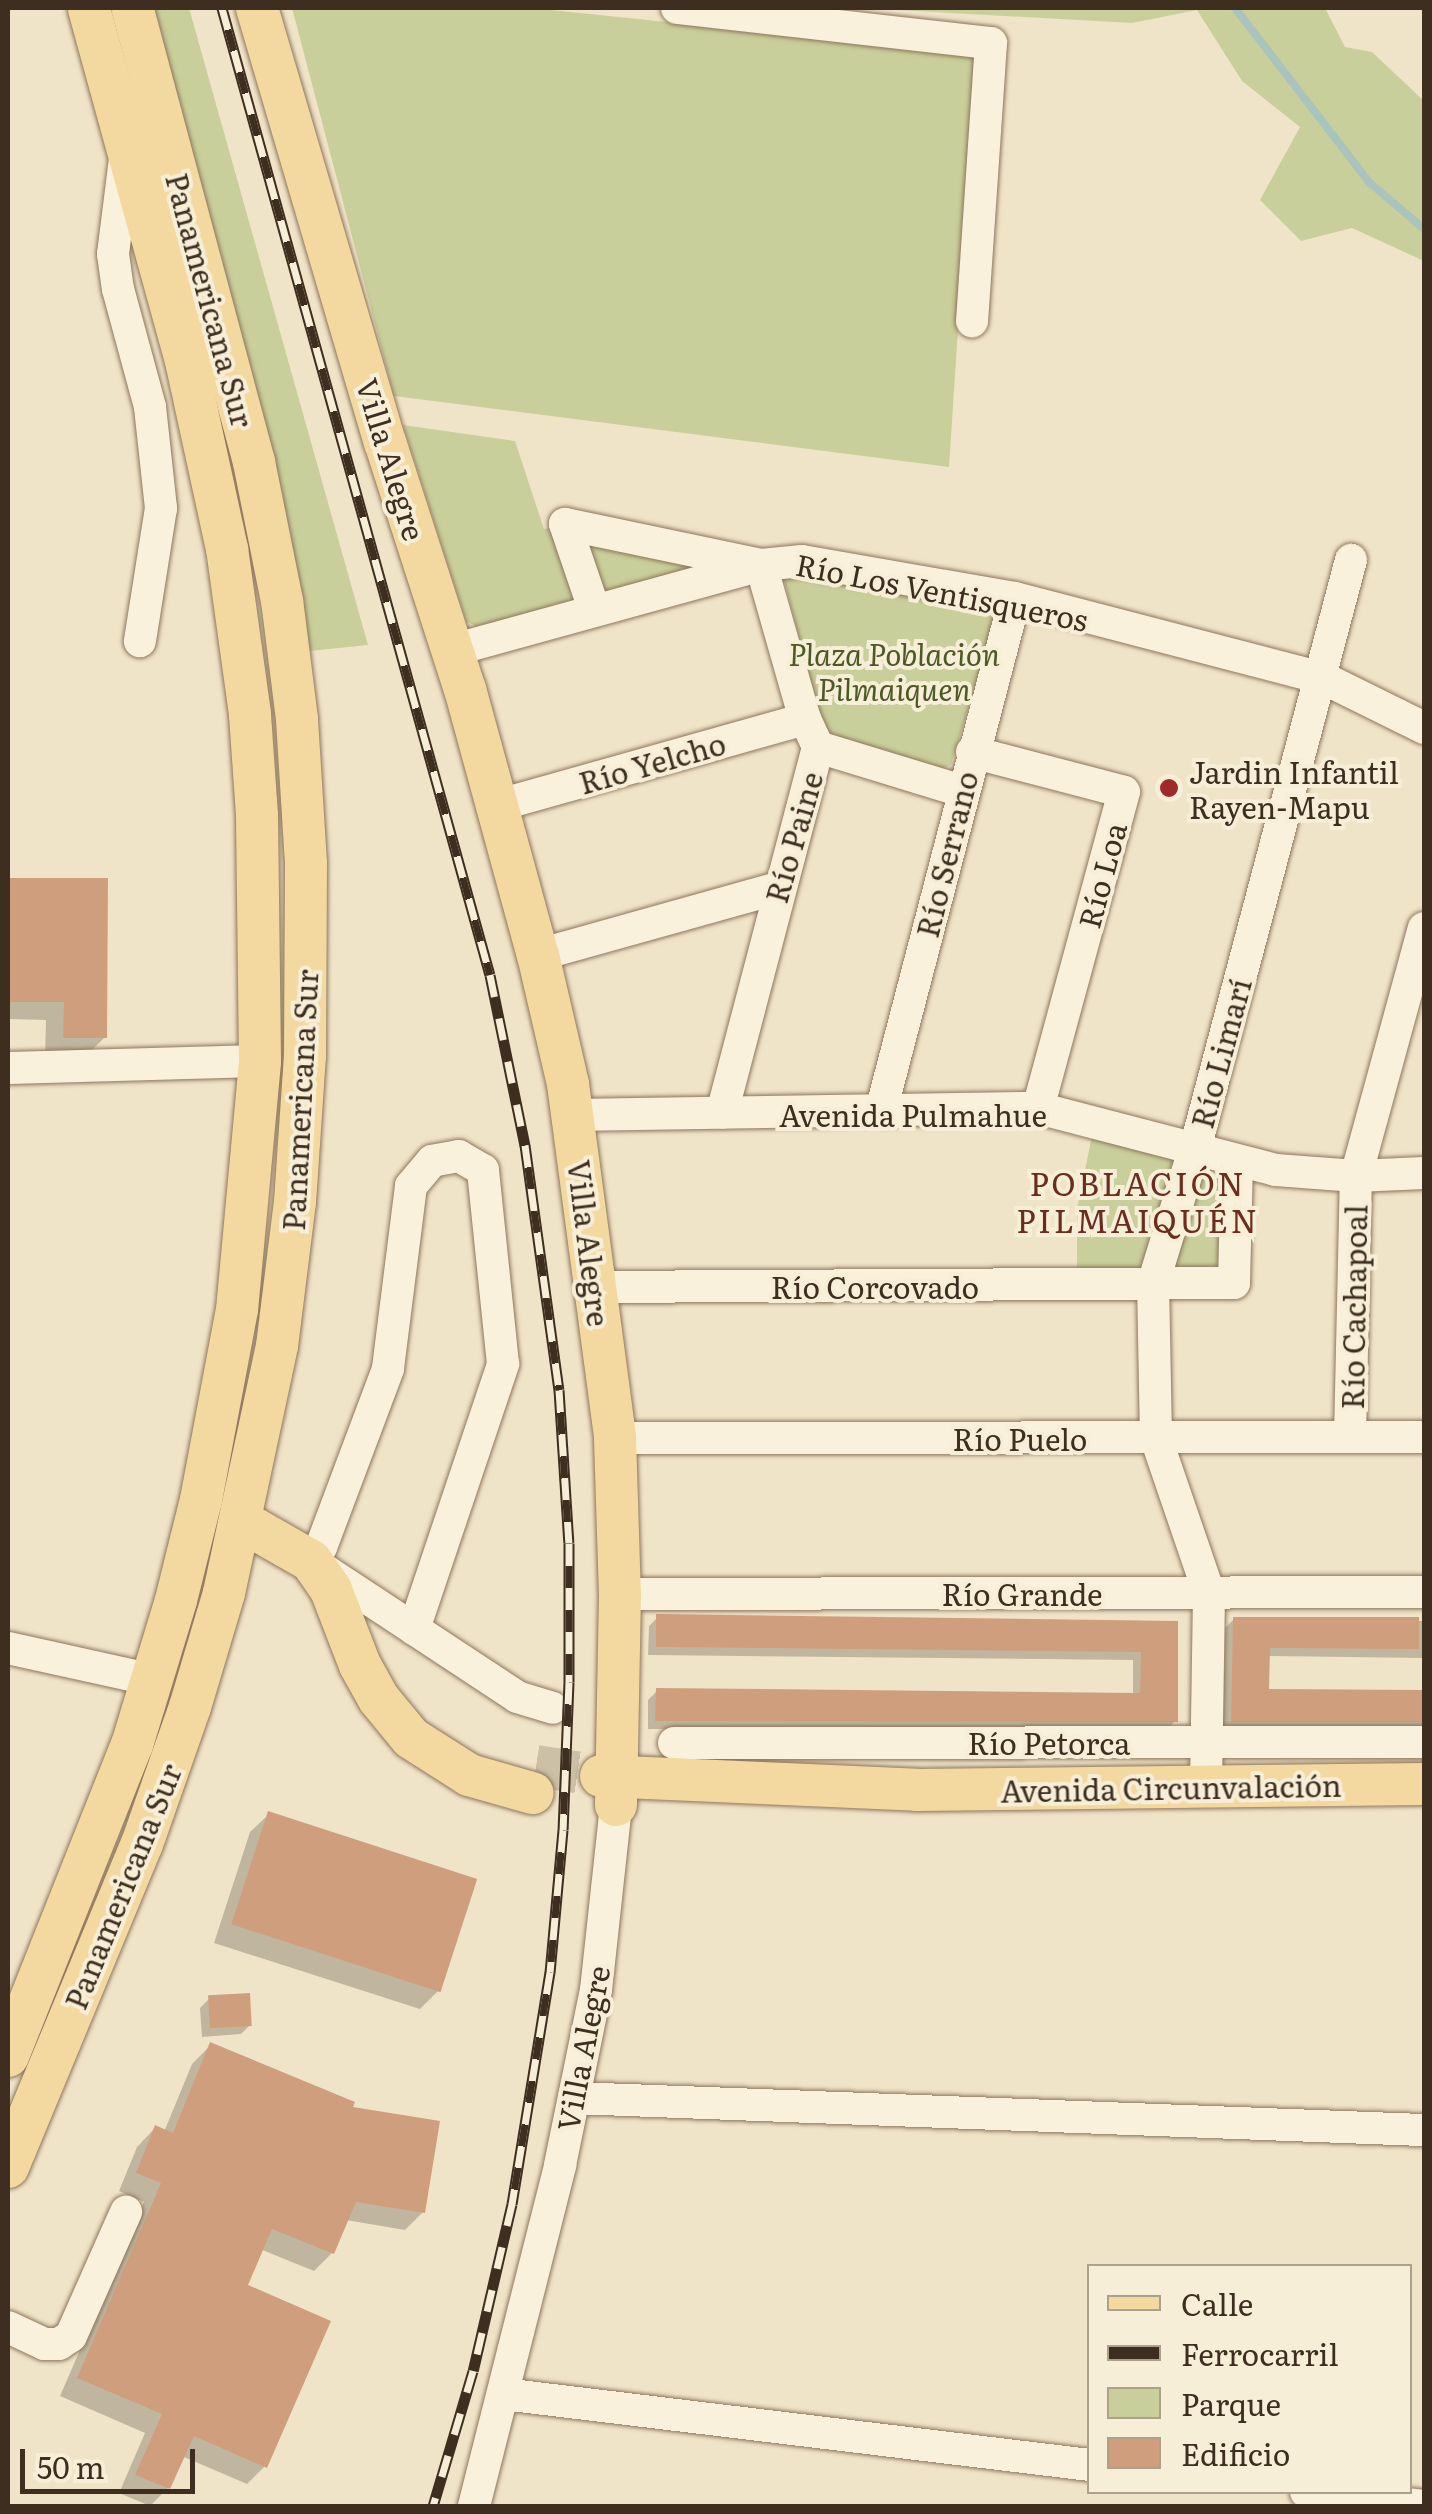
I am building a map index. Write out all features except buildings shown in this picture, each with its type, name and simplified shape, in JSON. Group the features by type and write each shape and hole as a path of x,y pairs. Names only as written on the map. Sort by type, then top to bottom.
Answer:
{"main road":[{"name":"Panamericana Sur","path":"8,2056 153,1680 201,1500 234,1329 249,1214 260,1060 258,833 238,626 212,469 90,8"},
{"name":"Panamericana Sur","path":"8,2166 100,1946 190,1708 243,1522 277,1346 300,1148 307,959 300,767 282,601 254,462 132,8"},
{"name":"Villa Alegre","path":"257,8 385,442 453,650 498,805 538,955 574,1115 615,1438 620,1594 608,1790"},
{"path":"243,1522 310,1562 331,1590 367,1678 400,1711 439,1738 534,1779"},
{"name":"Avenida Circunvalación","path":"608,1790 1424,1784"},
{"path":"59,1930 100,1946"}],"street":[{"path":"677,8 991,43 972,321"},
{"path":"127,146 113,254 118,289 150,406 161,508 140,640"},
{"path":"594,610 565,524 761,565 811,733 962,791"},
{"name":"Río Limarí","path":"1206,1785 1210,1593 1156,1438 1152,1284 1194,1152 1351,560"},
{"name":"Río Los Ventisqueros","path":"453,650 761,565 802,561 1015,598 1322,678 1424,728"},
{"name":"Río Serrano","path":"881,1111 1015,598"},
{"name":"Río Yelcho","path":"498,805 811,733"},
{"name":"Río Paine","path":"722,1113 778,888 811,733"},
{"name":"Río Loa","path":"972,752 1124,792 1038,1108"},
{"path":"538,955 778,888"},
{"name":"Río Cachapoal","path":"1350,1438 1356,1176 1424,928"},
{"path":"8,1068 260,1060"},
{"name":"Avenida Pulmahue","path":"574,1115 1038,1108 1237,1163 1356,1176 1424,1174"},
{"path":"414,1629 502,1374 504,1350 482,1170 472,1160 446,1156 432,1161 412,1186 388,1369 320,1547 310,1562 518,1697 552,1708"},
{"name":"Río Corcovado","path":"597,1287 1234,1283 1237,1163"},
{"name":"Río Puelo","path":"615,1438 1424,1437"},
{"name":"Río Grande","path":"620,1594 1424,1592"},
{"path":"8,1648 153,1680"},
{"name":"Río Petorca","path":"674,1743 1424,1742"},
{"name":"Villa Alegre","path":"474,2506 574,2098 596,1990 608,1790"},
{"path":"574,2098 1424,2130"},
{"path":"8,2328 44,2344 59,2344 71,2336 126,2212"},
{"path":"504,2394 1087,2465"},
{"path":"1323,2494 1424,2506"}],"green space":[{"path":"151,8 189,8 368,645 300,652"},
{"path":"292,8 531,8 976,54 949,467 394,396"},
{"path":"863,8 1325,8 1345,47 1372,52 1424,101 1424,261 1352,228 1301,241 1260,200 1300,127 1242,81 1197,10 1132,23"},
{"path":"403,425 515,441 544,529 559,526 584,599 477,627 466,621"},
{"path":"572,528 724,561 596,596"},
{"name":"Plaza Población Pilmaiquen","path":"781,569 989,604 997,614 951,765 941,769 818,747 814,693"},
{"path":"1092,1136 1183,1162 1148,1277 1077,1277 1077,1209"},
{"path":"1197,1171 1230,1179 1229,1275 1165,1275"}],"waterway":[{"path":"1235,8 1370,183 1424,229"}],"tunnel":[{"path":"536,1766 601,1776"}],"railway":[{"path":"222,8 490,975 525,1145 559,1390 569,1543 569,1682 563,1830 550,1972 512,2204 473,2371 433,2506"}],"place":[{"name":"Jardin Infantil Rayen-Mapu","path":"1169,788"}],"district":[{"name":"POBLACIÓN PILMAIQUÉN","path":"1138,1202"}]}
